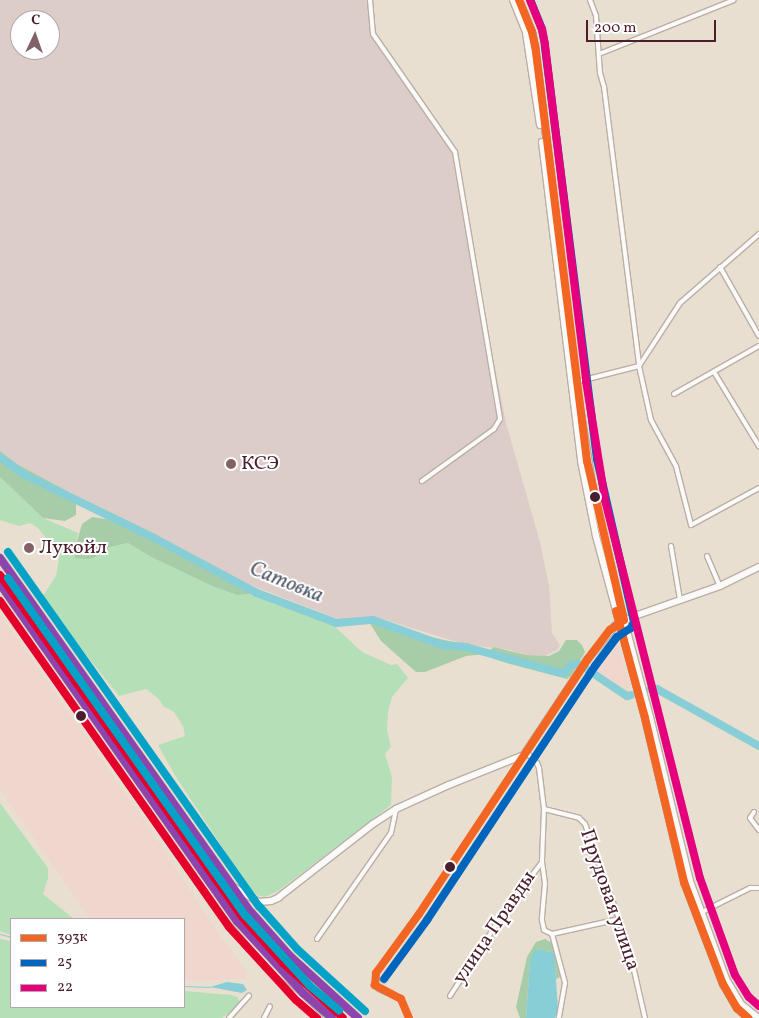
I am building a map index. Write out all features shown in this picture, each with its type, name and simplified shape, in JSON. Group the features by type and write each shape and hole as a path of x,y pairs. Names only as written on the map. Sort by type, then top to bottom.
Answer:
{"main road":[{"path":"513,0 526,33 531,58 581,461 596,536 650,717 690,881 700,912 735,995 741,1004 758,1018"},
{"path":"518,0 532,32 535,46 576,382 595,502 684,882 723,984 743,1017"},
{"path":"0,558 230,884 268,934 336,1000 358,1018"},
{"path":"230,884 252,899 265,902 278,898 373,824 396,810 444,787 525,753 587,660 610,630 622,621 720,586 759,567"},
{"path":"0,584 237,921 303,993 332,1018"}],"street":[{"path":"370,0 373,34 455,152 500,419 494,429 422,481"},
{"path":"590,0 596,16 599,54 639,366 651,420 676,466 691,526 759,488"},
{"path":"599,54 734,0"},
{"path":"576,382 639,366 680,303 720,266 759,234"},
{"path":"720,266 759,336"},
{"path":"674,394 759,346"},
{"path":"714,372 759,446"},
{"path":"671,546 680,601"},
{"path":"707,556 720,586"},
{"path":"0,600 212,904 264,966 320,1018"},
{"path":"410,1018 401,998 379,989 375,985 376,973 419,914 525,753 538,765 544,809 542,862 544,877 542,925 544,930 552,934 619,919"},
{"name":"Прудовая улица","path":"544,809 579,818 585,824 628,944 645,1018"},
{"path":"317,939 391,833 396,810"},
{"path":"754,812 750,818 759,830"},
{"name":"улица Правды","path":"450,996 505,911 542,862"},
{"path":"700,912 750,888 759,888"},
{"path":"552,934 565,984 559,1018"},
{"path":"229,1018 249,996"},
{"path":"264,1018 270,1006"}],"shaded area":[{"path":"0,0 371,0 374,36 455,152 479,310 494,362 506,423 540,542 549,586 552,633 560,645 557,650 545,656 526,655 506,649 467,645 379,618 341,620 245,583 17,464 0,451"},
{"path":"0,614 140,814 219,934 219,938 226,943 246,971 247,979 185,981 185,918 89,918 0,790"},
{"path":"608,639 619,645 631,689 626,692 588,668"}],"green space":[{"path":"0,451 17,464 69,492 76,504 76,515 65,521 43,518 0,477"},
{"path":"0,477 43,518 78,533 75,548 101,554 110,547 128,543 151,557 212,586 237,595 250,594 331,623 362,652 391,665 397,664 408,678 392,697 388,712 387,729 391,747 385,754 392,777 391,805 278,891 265,897 257,895 250,889 176,777 158,745 185,736 183,726 174,712 163,706 159,699 146,689 119,696 41,599 56,576 59,558 54,548 38,528 30,523 19,526 0,520"},
{"path":"92,517 106,519 149,537 244,587 250,594 237,595 212,586 151,557 128,543 110,547 90,559 75,558 75,548 82,524"},
{"path":"377,619 417,634 481,648 485,650 485,654 466,656 425,672 416,672 381,641 369,622"},
{"path":"566,640 577,640 585,652 571,676 567,679 510,664 494,659 490,655 490,650 494,647 526,655 549,656 559,651"},
{"path":"0,803 48,868 48,878 43,894 73,918 10,918 10,935 0,931"},
{"path":"0,939 10,941 10,1008 185,1008 185,991 231,995 237,997 240,1002 237,1007 222,1018 0,1018"},
{"path":"545,939 552,943 558,961 560,977 556,979 553,953 538,949 530,961 526,1018 520,1018 516,1007 527,957 536,942"}],"water":[{"path":"538,949 554,953 558,1009 555,1018 526,1018 530,961 534,951"},
{"path":"227,982 243,984 247,990 242,993 210,987"}],"waterway":[{"name":"Сатовка","path":"0,457 25,475 154,538 257,593 337,623 373,620 443,645 466,647 561,673 565,672 571,665 578,664"},
{"name":"Сатовка","path":"588,670 627,696 631,695"},
{"name":"Сатовка","path":"651,689 657,689 759,746"},
{"path":"0,934 10,937"},
{"path":"185,986 210,987"}],"transit line":[{"name":"393к","path":"409,1018 401,999 375,985 376,973 419,914 587,660 610,630 624,620 587,461 535,46 532,32 519,0"},
{"name":"25","path":"384,979 427,920 595,666 617,637 631,628 634,622 597,459 545,45 542,29 530,0"},
{"name":"22","path":"530,0 542,29 545,45 586,381 605,500 700,878 735,975 749,997 759,1006"},
{"path":"8,552 259,906 297,949 365,1011"},
{"path":"0,558 251,912 290,956 358,1018"},
{"path":"0,575 243,918 283,963 343,1018"},
{"path":"8,578 245,915 310,986 339,1010"},
{"path":"0,584 237,921 303,993 332,1018"},
{"path":"0,601 229,927 296,1000 317,1018"},
{"name":"393к","path":"616,611 645,718 684,882 723,984 737,1008 748,1018"}],"place":[{"name":"КСЭ","path":"231,464"},
{"name":"Лукойл","path":"29,548"}]}
